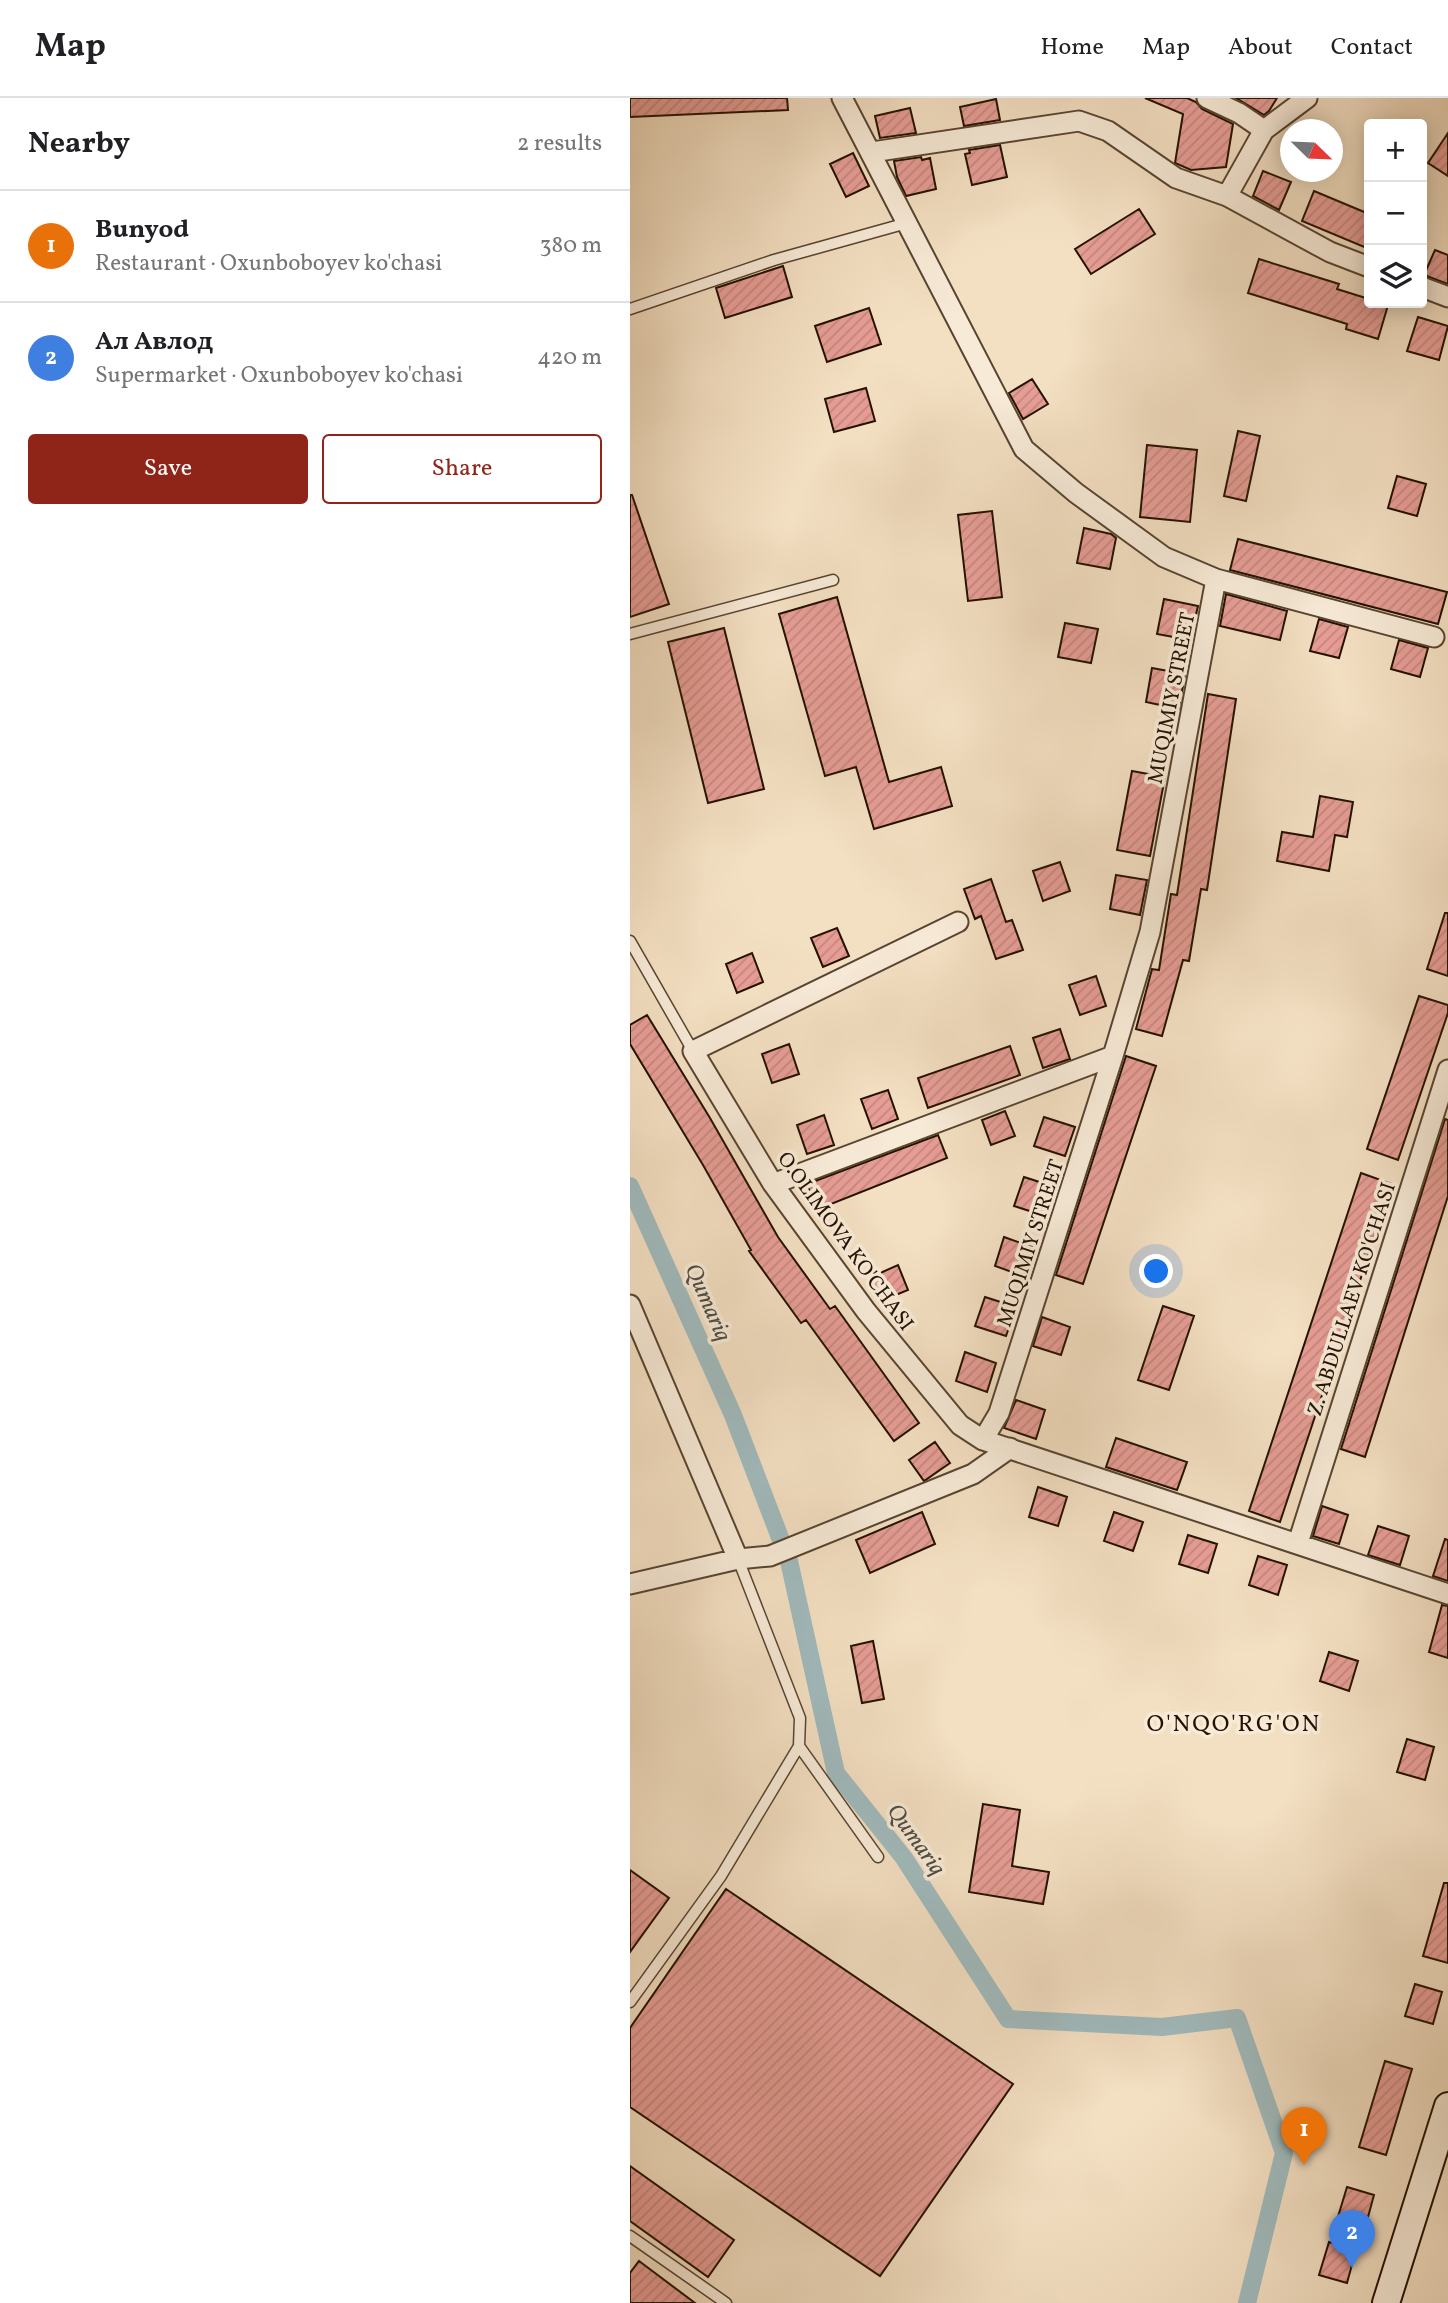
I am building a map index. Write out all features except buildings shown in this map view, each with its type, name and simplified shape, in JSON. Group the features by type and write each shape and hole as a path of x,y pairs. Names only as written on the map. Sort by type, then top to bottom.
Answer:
{"main road":[{"path":"1386,2303 1440,2162 1448,2106"}],"street":[{"path":"842,98 1024,449 1076,493 1164,556 1216,579 1434,636"},
{"path":"1207,98 1240,113 1264,130"},
{"path":"1227,195 1264,130 1307,98"},
{"path":"872,152 1079,121 1108,131 1176,178 1227,195 1330,252 1364,265"},
{"path":"1427,289 1448,297"},
{"name":"MUQIMIY STREET","path":"983,1440 999,1413 1150,932 1216,579"},
{"path":"693,1051 958,922"},
{"name":"O.OLIMOVA KO'CHASI","path":"693,1051 773,1184 866,1311 960,1425 983,1440"},
{"path":"773,1184 1113,1056"},
{"name":"Z. ABDULLAEV KO'CHASI","path":"1298,1543 1448,1070"},
{"path":"630,1305 738,1559"},
{"path":"983,1440 1448,1594"},
{"path":"630,1584 738,1559 770,1556 973,1474 1010,1448"}],"lane":[{"path":"630,309 774,260 907,223"},
{"path":"630,634 833,580"},
{"path":"630,941 693,1051"},
{"path":"630,2002 721,1876 799,1746 800,1718 738,1559"},
{"path":"799,1746 878,1857"},
{"path":"630,2236 726,2303"}],"waterway":[{"name":"Qumariq","path":"630,1186 733,1415 789,1561 836,1773 904,1858 1008,2019 1162,2027 1237,2018 1284,2153 1247,2303"}],"place":[{"name":"Bunyod","path":"1304,2165"},
{"name":"Ал Авлод","path":"1352,2268"}],"district":[{"name":"O'NQO'RG'ON","path":"1234,1723"}]}
